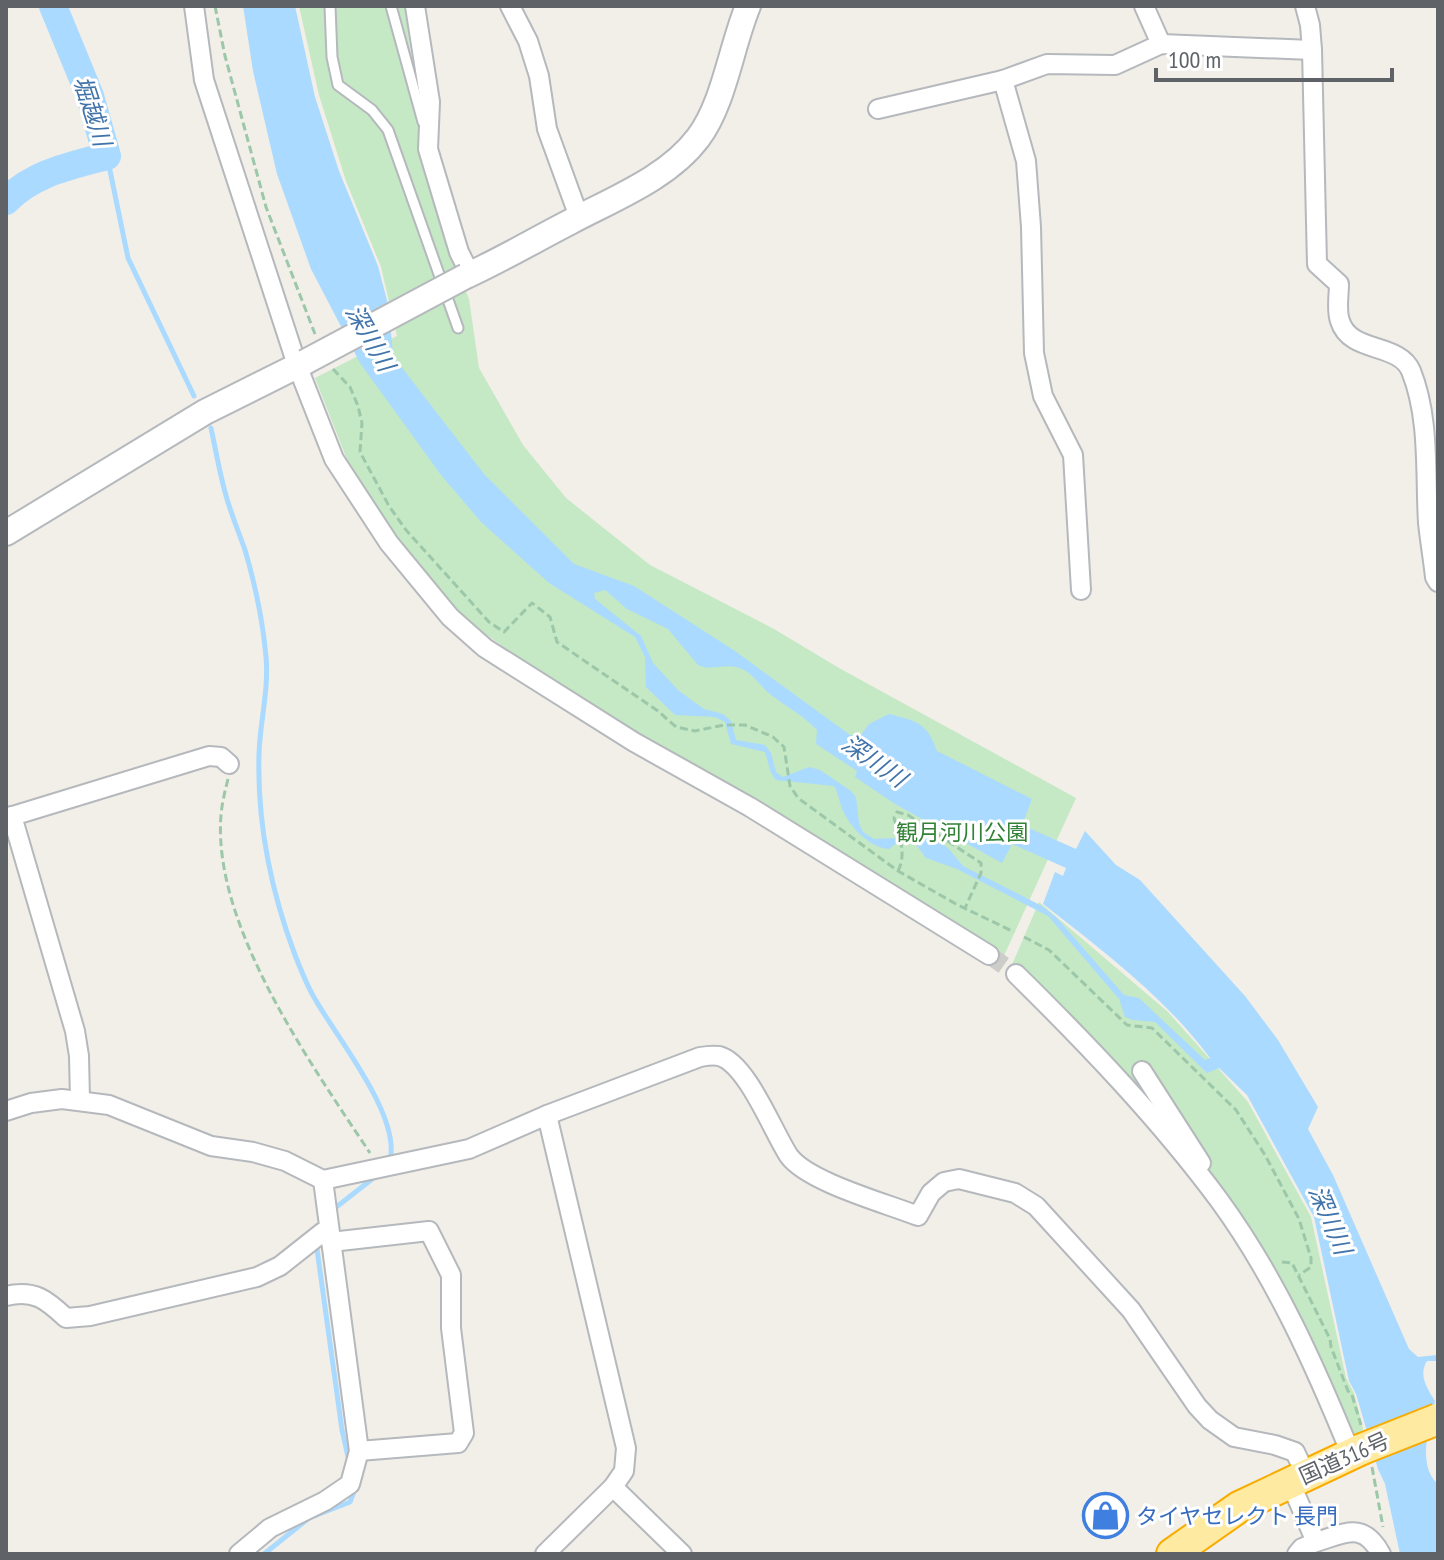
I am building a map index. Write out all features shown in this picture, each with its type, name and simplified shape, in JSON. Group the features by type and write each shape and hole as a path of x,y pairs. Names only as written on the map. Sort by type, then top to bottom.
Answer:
{"highway":[{"name":"国道316号","path":"1172,1554 1239,1507 1356,1452 1438,1419"}],"street":[{"path":"194,6 204,80 307,357 334,459 389,543 450,617 485,648 634,742 750,807 989,955"},
{"path":"415,6 430,102 428,142 441,197 468,275"},
{"path":"510,6 528,41 539,76 547,129 579,217"},
{"path":"6,533 205,412 647,181 698,139 716,108 735,36 748,6"},
{"path":"1144,6 1161,44"},
{"path":"1305,6 1312,50 1317,264 1339,284 1338,317 1347,334 1365,345 1402,358 1409,367 1424,431 1429,524 1438,582"},
{"path":"878,109 1003,80 1047,64 1115,65 1161,44 1312,50"},
{"path":"1003,80 1026,161 1034,353 1043,396 1073,455 1081,590"},
{"path":"80,1100 75,1031 9,817 209,756 221,757 229,764"},
{"path":"1016,974 1132,1093 1209,1188 1255,1255 1297,1329 1356,1452"},
{"path":"6,1111 31,1103 62,1099 109,1105 211,1146 253,1152 285,1161 323,1180 469,1149 547,1115 700,1057 718,1056 734,1063 790,1156 815,1178 918,1216 931,1193 944,1182 959,1179 1015,1193 1036,1206 1131,1310 1210,1420 1234,1437 1295,1452 1298,1479 1316,1542"},
{"path":"1142,1071 1207,1171 1209,1188"},
{"path":"545,1554 613,1487 624,1471 626,1448 547,1115"},
{"path":"239,1554 270,1528 325,1501 350,1484 359,1451 323,1180"},
{"path":"6,1296 19,1293 46,1298 66,1318 90,1316 257,1277 280,1266 323,1232 330,1238 429,1231 451,1275 451,1328 464,1433 458,1443 359,1451"},
{"path":"613,1487 682,1554"},
{"path":"1297,1554 1302,1548 1316,1542 1349,1532 1363,1533 1372,1538 1381,1554"}],"lane":[{"path":"330,6 332,57 338,85 372,110 388,130 458,328"},
{"path":"391,6 428,142"}],"path":[{"path":"215,6 225,56 307,357"},
{"path":"332,367 350,387 358,406 362,423 360,452 389,506 406,530 489,622 504,632 532,603 550,617 557,642 658,711 676,727 695,731 724,725 751,726 780,743 786,753 789,783 798,798 898,871 1014,932"},
{"path":"229,764 221,814 221,838 225,873 234,908 272,993 320,1077 379,1166"},
{"path":"898,871 902,842 894,818 897,812 904,813 981,863 981,873 965,908"},
{"path":"1024,937 1049,950 1127,1025 1152,1028 1236,1110 1265,1155 1299,1219 1311,1267 1299,1275"}],"green space":[{"name":"観月河川公園","path":"299,6 405,6 423,157 457,270 469,299 479,368 523,445 566,498 650,565 774,629 1076,798 1002,960 895,891 607,719 468,622 393,537 348,462 315,378 397,336 381,267 346,181 319,95"},
{"path":"1039,902 1168,1012 1248,1102 1311,1217 1346,1378 1354,1393 1364,1433 1353,1437 1269,1268 1011,967"}],"water":[{"name":"深川川","path":"243,6 295,6 315,97 339,171 378,266 389,308 393,356 484,474 574,564 634,586 735,651 850,735 860,736 869,724 889,714 919,724 929,734 937,751 1032,799 1022,825 1076,849 1085,831 1116,865 1140,880 1245,996 1278,1040 1318,1107 1308,1129 1333,1175 1409,1349 1418,1357 1437,1355 1438,1361 1427,1361 1423,1371 1435,1401 1426,1456 1431,1476 1438,1484 1438,1554 1400,1554 1385,1484 1349,1381 1314,1217 1247,1095 1219,1068 1207,1073 1155,1022 1125,1017 1119,999 1048,916 957,869 926,858 912,839 898,842 889,849 875,845 851,824 834,786 776,780 765,752 731,744 725,722 715,717 675,715 646,687 645,657 635,637 549,583 481,522 441,475 360,363 311,269 277,174 253,71","holes":["605,590 627,609 668,629 698,665 731,666 746,671 771,695 817,730 816,744 857,771 855,777 895,804 1002,863 1012,844 1066,868 1063,876 1055,872 1043,904 1153,995 1210,1058 1205,1060 1139,998 1124,995 1057,918 1042,906 963,866 947,847 918,832 909,832 897,838 874,839 863,832 859,823 856,797 820,770 809,767 783,777 776,772 771,753 765,745 736,740 731,721 723,714 704,709 679,691 653,663 641,636 595,599 594,593"]}],"waterway":[{"name":"堀越川","path":"6,201 40,177 107,156 90,96 53,6"},
{"path":"107,156 128,258 194,396"},
{"path":"211,428 231,512 252,576 263,630 266,681 260,742 260,806 273,881 286,931 312,994 377,1100 391,1142 390,1160"},
{"path":"330,1212 376,1176"},
{"path":"316,1242 349,1461"},
{"path":"264,1554 309,1518 350,1502 355,1489"}],"tunnel":[{"path":"989,955 1016,974"}],"place":[{"name":"タイヤセレクト 長門","path":"1105,1516"}]}
